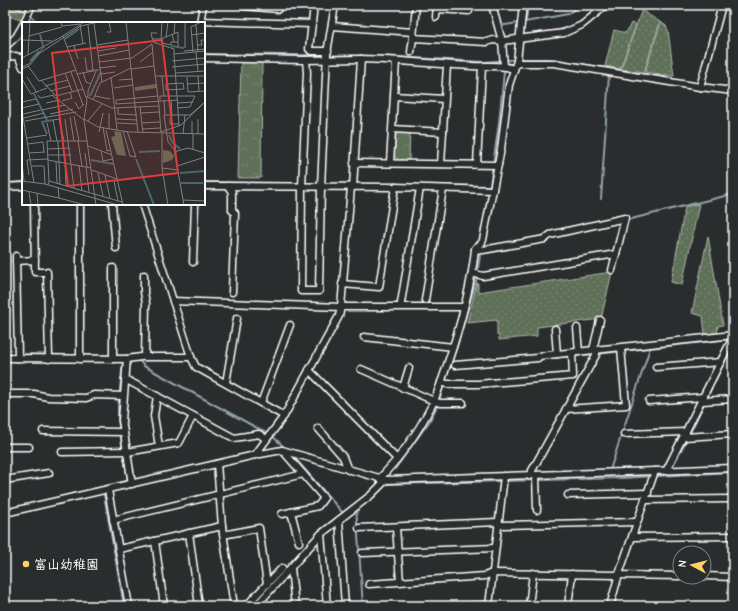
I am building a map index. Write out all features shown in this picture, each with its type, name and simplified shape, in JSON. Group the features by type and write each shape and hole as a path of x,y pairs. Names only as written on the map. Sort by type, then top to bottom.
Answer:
{"street":[{"path":"24,22 32,5"},
{"path":"200,22 203,5"},
{"path":"244,5 278,9 279,5"},
{"path":"314,5 309,49 311,51 327,55 361,59 482,67 504,62"},
{"path":"306,60 307,73 301,291 319,291 321,184 327,55 335,5"},
{"path":"412,52 416,5"},
{"path":"436,17 437,7 469,11 469,5"},
{"path":"492,5 501,40 504,62 514,70"},
{"path":"379,479 398,459 436,402 443,383 473,273 475,250 483,240 495,165 501,149 509,85 517,60 524,5"},
{"path":"332,26 487,42 493,40 520,39 564,33 582,26 604,7 630,5"},
{"path":"700,87 722,5"},
{"path":"205,22 312,24"},
{"path":"21,58 8,57 6,47 16,37 22,26"},
{"path":"205,58 306,60 327,55"},
{"path":"255,455 284,416 339,316 354,163 361,59"},
{"path":"517,60 554,63 733,91"},
{"path":"390,163 396,61"},
{"path":"441,164 447,65"},
{"path":"477,164 482,67"},
{"path":"394,96 444,99"},
{"path":"393,129 443,132"},
{"path":"354,163 495,165"},
{"path":"205,186 321,184 491,190"},
{"path":"5,187 22,186"},
{"path":"228,186 232,192 232,210 235,213 232,292"},
{"path":"342,284 378,287 395,187"},
{"path":"401,303 420,188"},
{"path":"425,300 443,189"},
{"path":"34,205 35,272 47,272 49,356"},
{"path":"80,205 80,357"},
{"path":"112,205 116,248"},
{"path":"142,205 191,357 196,367 284,416"},
{"path":"193,262 194,205"},
{"path":"475,250 483,250 545,239 550,235 626,218 612,270"},
{"path":"473,273 481,275 616,254"},
{"path":"18,356 16,258 35,260"},
{"path":"113,268 113,357"},
{"path":"144,275 144,292 146,303 145,357"},
{"path":"173,301 341,307 464,307"},
{"path":"226,383 237,318"},
{"path":"529,476 566,410 595,352 600,320"},
{"path":"261,403 290,325"},
{"path":"577,328 579,352"},
{"path":"555,329 557,354"},
{"path":"364,337 453,347"},
{"path":"455,365 538,358 539,356 557,354 572,355 579,352 621,351 733,338"},
{"path":"666,471 686,436 733,338"},
{"path":"566,410 626,405 621,351"},
{"path":"443,383 478,384 573,376 572,355"},
{"path":"5,358 18,356 113,357 127,359 145,357 191,357"},
{"path":"127,359 125,379 121,396 121,432 132,484"},
{"path":"656,367 721,362"},
{"path":"403,388 409,368"},
{"path":"361,369 436,402 462,402"},
{"path":"309,370 398,459"},
{"path":"125,379 234,438 259,434 269,436"},
{"path":"5,394 34,394 48,397 86,398 94,395 121,396"},
{"path":"157,396 154,416 159,446"},
{"path":"649,402 733,399"},
{"path":"62,452 125,451 179,443 193,416"},
{"path":"318,428 343,457 348,470"},
{"path":"44,431 121,432"},
{"path":"624,434 686,436 733,434"},
{"path":"5,447 29,446"},
{"path":"282,450 324,498 318,506 282,514"},
{"path":"5,513 282,450 386,480 504,479 529,476 536,479 654,474 666,471 733,468"},
{"path":"217,464 223,535 234,606"},
{"path":"5,480 49,473"},
{"path":"113,520 303,474"},
{"path":"610,606 619,574 654,474"},
{"path":"469,606 489,605 504,479"},
{"path":"536,479 537,510"},
{"path":"256,606 321,534 372,495 386,480"},
{"path":"108,490 129,606"},
{"path":"568,495 648,493"},
{"path":"645,500 733,499"},
{"path":"291,512 299,542"},
{"path":"339,520 345,606"},
{"path":"359,528 498,523 637,522"},
{"path":"119,549 222,526"},
{"path":"396,527 400,582"},
{"path":"223,535 259,528 267,584"},
{"path":"189,533 199,606"},
{"path":"321,534 327,606"},
{"path":"632,537 733,536"},
{"path":"155,541 164,606"},
{"path":"362,554 495,548"},
{"path":"246,606 261,599 267,584 282,568"},
{"path":"291,568 295,606"},
{"path":"369,584 485,576 492,573 672,576"},
{"path":"529,606 533,573"},
{"path":"568,606 572,574"},
{"path":"712,576 733,577"}],"green space":[{"path":"15,7 25,12 23,19 5,16 5,9"},
{"path":"642,9 644,12 660,22 644,72 621,69"},
{"path":"661,22 668,30 674,76 645,72"},
{"path":"631,23 636,25 620,69 605,66 614,30 626,33"},
{"path":"241,62 262,62 261,178 238,178"},
{"path":"397,131 410,132 409,160 398,160 394,156"},
{"path":"699,204 682,285 671,282 685,207"},
{"path":"708,236 723,325 718,326 717,334 705,335 703,316 692,313"},
{"path":"612,272 601,319 537,327 537,336 499,340 499,335 497,335 497,320 467,323 477,283 478,292"}],"waterway":[{"path":"526,21 528,5"},
{"path":"525,22 568,14 580,5"},
{"path":"577,24 583,21 599,5"},
{"path":"5,8 16,6 26,12"},
{"path":"30,15 36,22"},
{"path":"498,26 518,23"},
{"path":"524,35 559,30 573,26"},
{"path":"205,54 380,56 484,62 521,59 549,59 672,78"},
{"path":"429,185 490,186 499,123 504,72"},
{"path":"601,199 609,74"},
{"path":"726,86 733,87"},
{"path":"5,183 22,182"},
{"path":"205,182 349,184"},
{"path":"627,220 733,194"},
{"path":"395,469 429,422 437,406 460,337 476,281 480,255"},
{"path":"539,359 730,339"},
{"path":"672,467 733,344"},
{"path":"610,470 650,348"},
{"path":"5,354 130,356"},
{"path":"137,358 144,366 266,433 268,432 284,447"},
{"path":"103,488 128,481 118,420 118,406 123,362"},
{"path":"293,456 342,512"},
{"path":"387,484 620,478 733,472"},
{"path":"104,495 124,606"},
{"path":"309,543 320,530 356,503"},
{"path":"356,507 363,606"},
{"path":"252,606 260,597"}],"place":[{"name":"富山幼稚園","path":"26,564"}]}
